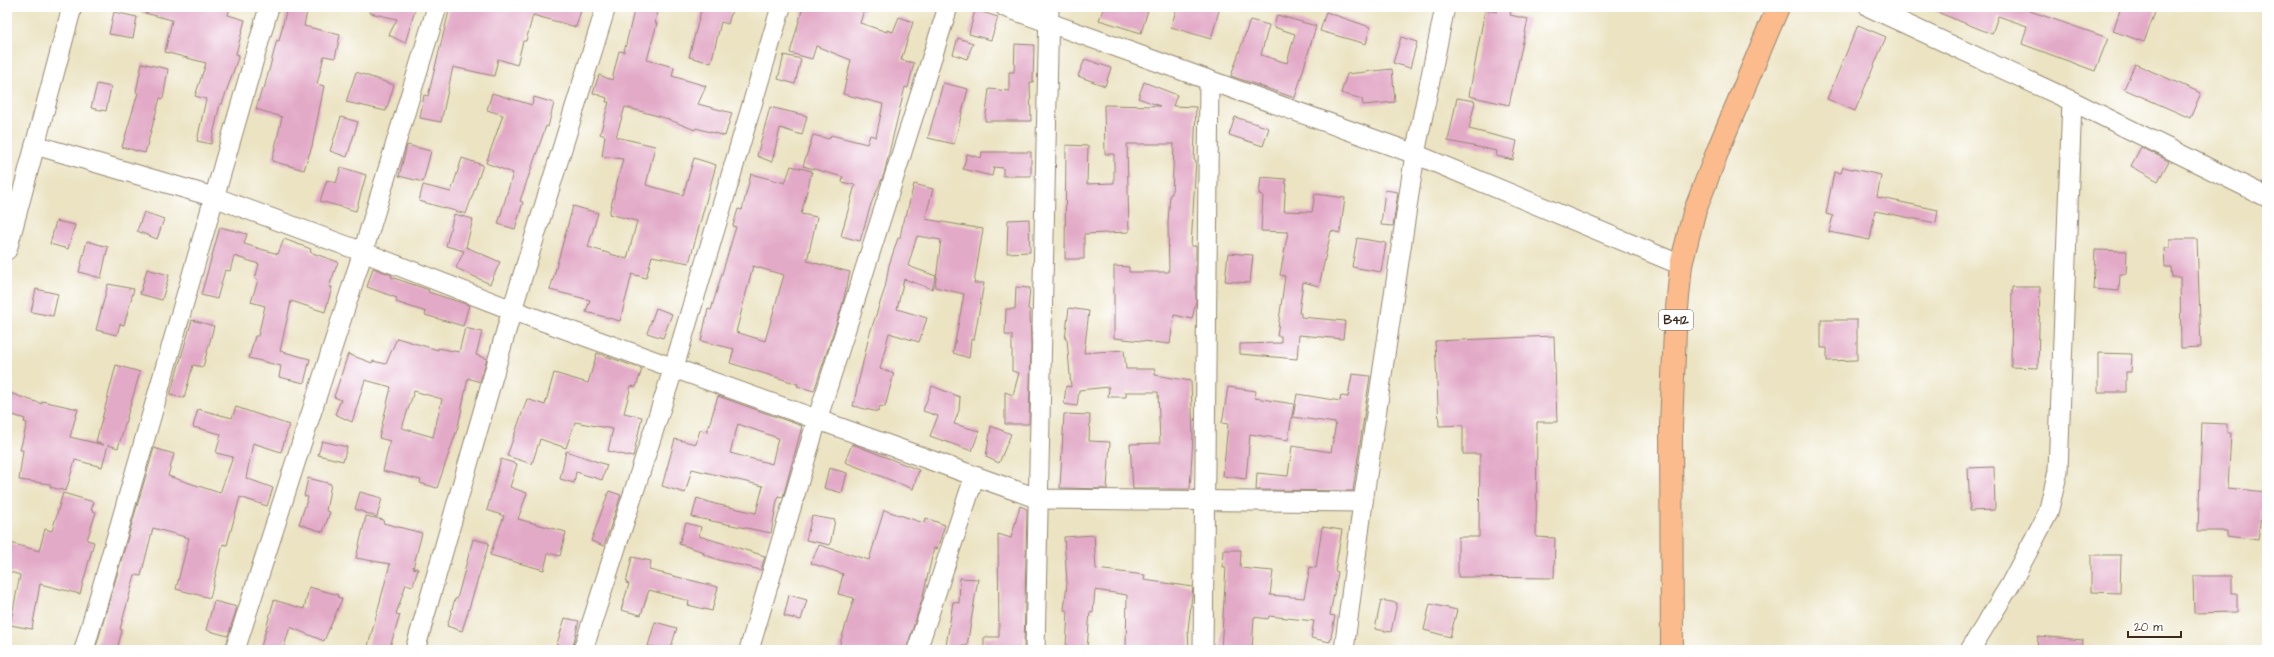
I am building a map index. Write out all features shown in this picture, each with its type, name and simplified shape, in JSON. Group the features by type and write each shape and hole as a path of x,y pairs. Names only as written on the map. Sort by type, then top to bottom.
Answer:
{"main road":[{"name":"B412","path":"1672,650 1671,426 1675,330 1681,265 1694,214 1778,7"}],"street":[{"path":"7,250 72,7"},
{"path":"84,650 269,7"},
{"path":"235,650 363,252 437,7"},
{"path":"415,650 512,310 606,7"},
{"path":"583,650 674,367 781,7"},
{"path":"749,650 817,420 948,7"},
{"path":"1005,7 1050,14 1209,81 1415,154 1681,265"},
{"path":"1344,650 1363,502 1415,154 1445,7"},
{"path":"1869,7 2072,101 2267,197"},
{"path":"1035,650 1050,14"},
{"path":"1203,650 1209,81"},
{"path":"1970,650 2010,585 2048,513 2058,471 2072,101"},
{"path":"35,145 214,197 363,252 512,310 674,367 974,478 1039,499 1363,502"},
{"path":"917,650 974,478"}],"building":[{"path":"141,7 230,7 228,15 245,20 236,54 239,55 222,104 220,104 211,144 197,141 206,99 195,96 206,63 165,52 172,20 141,12"},
{"path":"287,7 308,7 304,26 340,35 335,58 324,56 317,84 324,86 312,146 304,170 272,161 282,117 256,109 262,89 264,89 277,40 279,41"},
{"path":"371,7 416,7 405,43 389,35 397,19 370,13"},
{"path":"450,7 582,7 576,27 533,15 526,41 523,41 517,65 498,59 494,76 453,67 441,122 420,118 424,95 428,96"},
{"path":"635,7 658,7 655,23 657,23 647,60 674,67 672,76 706,86 698,104 732,113 725,136 696,128 695,130 665,118 625,107 616,137 655,146 646,185 683,195 694,158 716,165 689,263 652,256 646,278 632,274 620,321 586,312 590,300 550,290 573,206 598,213 588,247 627,259 637,221 609,214 623,159 602,156 605,136 600,134 609,102 606,102 607,98 593,93 599,75 612,80 619,51 624,52"},
{"path":"702,7 733,7 728,24 721,22 711,63 689,57"},
{"path":"803,7 865,7 860,23 887,32 887,30 893,32 899,17 913,22 901,60 914,63 908,88 905,87 884,174 871,204 860,241 841,236 855,185 842,182 843,177 803,166 813,135 829,139 831,135 867,144 870,135 876,137 883,104 843,94 851,60 816,46 812,59 790,53"},
{"path":"1104,7 1149,7 1141,33 1099,20"},
{"path":"1177,7 1220,7 1211,39 1171,27"},
{"path":"1498,7 1512,7 1510,15 1528,19 1509,105 1469,96 1485,10 1497,12"},
{"path":"2032,7 2030,11 2108,38 2095,71 2022,44 2027,26 1998,16 1992,34 1927,8"},
{"path":"2121,7 2157,7 2144,42 2113,31"},
{"path":"975,10 998,17 991,40 969,34"},
{"path":"114,12 137,17 133,38 109,34"},
{"path":"1326,12 1370,27 1366,44 1320,31"},
{"path":"1277,15 1316,26 1295,98 1231,76 1250,20 1269,25 1261,55 1287,63 1295,34 1274,27"},
{"path":"1858,25 1886,37 1855,111 1827,99"},
{"path":"1401,37 1417,42 1410,68 1393,63"},
{"path":"958,38 973,43 967,59 953,54"},
{"path":"1015,44 1034,45 1033,82 1030,82 1031,121 985,121 989,89 1009,91 1009,72 1014,72"},
{"path":"784,55 801,59 795,84 778,79"},
{"path":"1085,59 1111,68 1105,86 1078,76"},
{"path":"142,63 168,69 163,99 160,98 145,153 122,147 138,93 136,92"},
{"path":"2135,64 2201,93 2190,118 2124,89"},
{"path":"1392,69 1395,102 1363,105 1362,99 1341,93 1347,74"},
{"path":"356,72 394,85 386,111 346,102"},
{"path":"1144,82 1177,95 1173,106 1196,107 1194,160 1196,160 1191,246 1196,246 1196,301 1192,319 1174,315 1170,344 1114,338 1114,266 1129,267 1129,272 1169,272 1168,222 1170,194 1172,194 1174,144 1127,144 1129,232 1084,234 1084,259 1065,259 1066,145 1088,146 1087,184 1114,183 1114,154 1105,154 1104,105 1160,106 1138,98"},
{"path":"943,83 968,89 954,144 928,138"},
{"path":"97,84 111,87 106,111 91,108"},
{"path":"492,93 532,105 534,97 554,103 548,127 546,126 520,201 523,202 515,229 498,224 513,173 486,163 503,115 487,110"},
{"path":"1457,98 1475,101 1469,129 1517,141 1513,160 1496,156 1497,151 1448,141"},
{"path":"770,107 807,116 802,135 780,128 772,162 757,156"},
{"path":"341,117 358,122 347,157 330,151"},
{"path":"1235,117 1269,128 1263,146 1229,135"},
{"path":"407,145 431,151 423,182 399,176"},
{"path":"2141,147 2169,161 2158,181 2131,166"},
{"path":"982,152 1031,152 1031,176 1003,176 1003,168 994,167 992,176 963,169 967,154 981,158"},
{"path":"462,158 483,165 466,214 419,201 423,185 451,192"},
{"path":"791,166 812,171 801,214 817,217 807,261 850,272 842,306 814,391 797,386 798,384 730,363 734,349 701,341 708,309 711,310 736,227 733,226 738,209 742,210 751,174 785,183","holes":["753,266 784,275 765,341 736,332"]},
{"path":"341,167 366,175 356,211 320,201 327,180 336,183"},
{"path":"1843,167 1881,175 1877,197 1938,210 1936,223 1875,211 1870,240 1829,232 1833,216 1826,214 1834,172 1841,173"},
{"path":"1261,177 1286,179 1284,211 1312,212 1315,194 1345,198 1340,233 1331,231 1319,286 1303,282 1299,313 1301,313 1301,317 1345,321 1343,339 1299,335 1297,359 1240,354 1240,344 1281,343 1281,336 1277,336 1285,276 1280,275 1288,232 1261,231 1263,195 1259,194"},
{"path":"914,184 933,189 925,219 983,229 974,283 984,283 974,340 971,339 969,358 953,353 964,294 935,287 941,240 917,236 908,266 936,276 932,289 904,279 897,309 927,318 919,342 889,333 880,369 894,373 885,407 880,406 878,412 853,406 869,336 885,288 889,265 898,238 900,238 904,216 906,216"},
{"path":"1385,190 1398,192 1393,226 1381,225"},
{"path":"144,212 164,219 157,239 137,231"},
{"path":"454,214 473,219 466,247 500,262 490,284 456,268 464,251 446,246"},
{"path":"1029,219 1030,252 1007,253 1008,220"},
{"path":"56,221 75,225 68,249 50,244"},
{"path":"220,227 247,234 244,244 278,254 284,239 311,249 310,252 338,262 329,287 332,287 325,312 291,301 280,351 310,359 304,383 279,377 281,366 249,358 255,336 258,336 265,306 251,302 258,280 255,279 259,264 234,256 230,271 225,270 217,299 201,295"},
{"path":"1357,238 1386,243 1381,272 1352,267"},
{"path":"2170,239 2197,239 2201,347 2181,348 2180,277 2172,277 2171,267 2165,267 2164,248 2170,248"},
{"path":"87,241 108,247 101,278 79,272"},
{"path":"2095,250 2127,251 2126,274 2120,274 2119,291 2093,289"},
{"path":"1228,253 1253,255 1250,283 1225,281"},
{"path":"373,268 392,275 391,277 429,290 428,292 469,305 463,326 425,315 426,312 396,302 397,298 367,287"},
{"path":"147,269 169,275 162,300 140,294"},
{"path":"108,284 134,289 124,325 120,324 117,335 96,330"},
{"path":"1016,287 1030,288 1028,309 1030,310 1031,347 1029,424 1005,424 1005,392 1013,395 1019,373 1012,371 1012,335 1005,335 1006,309 1015,309"},
{"path":"2012,287 2040,287 2038,368 2011,367"},
{"path":"36,289 58,294 53,316 31,312"},
{"path":"656,308 672,314 663,338 647,333"},
{"path":"1069,308 1089,311 1084,353 1124,350 1126,369 1155,369 1155,375 1191,381 1193,436 1190,489 1133,489 1130,444 1160,443 1158,392 1126,392 1126,397 1108,397 1109,387 1079,390 1077,406 1064,404 1066,386 1071,387 1067,339 1065,339"},
{"path":"192,320 214,326 203,367 193,365 184,398 170,395"},
{"path":"1821,320 1857,320 1857,360 1827,361 1827,348 1821,348"},
{"path":"465,328 482,332 476,355 487,359 480,382 468,378 458,427 437,488 420,483 421,480 383,471 390,441 379,438 391,387 365,380 352,422 335,414 341,400 334,397 348,354 372,363 373,361 386,364 397,338 438,350 438,348 459,352","holes":["414,391 442,399 433,437 402,428"]},
{"path":"1554,336 1557,422 1537,422 1536,537 1555,538 1554,578 1458,577 1458,537 1479,537 1480,454 1463,454 1463,425 1439,426 1435,341"},
{"path":"597,353 642,369 636,387 631,386 624,413 642,417 633,457 608,451 613,429 575,422 566,448 540,439 532,464 507,456 527,399 545,405 554,373 588,383"},
{"path":"2098,353 2132,354 2131,372 2126,372 2126,392 2098,392"},
{"path":"116,365 140,372 118,448 108,445 102,467 75,460 66,491 50,487 50,484 19,480 23,450 20,450 27,423 24,422 25,419 7,413 7,392 42,404 42,401 78,409 70,437 104,445 96,442"},
{"path":"1352,374 1370,376 1353,491 1256,490 1257,473 1288,476 1292,446 1331,452 1336,423 1293,417 1297,394 1340,401 1341,396 1348,397"},
{"path":"932,386 960,397 959,410 954,424 979,431 972,451 930,436 938,416 923,411"},
{"path":"1228,387 1256,391 1255,398 1294,404 1288,440 1250,434 1246,479 1223,476 1228,424 1222,423"},
{"path":"718,396 802,426 783,497 778,496 771,533 692,517 697,498 715,504 756,513 763,486 692,469 685,493 662,486 675,439 696,444 700,430 707,432","holes":["738,424 778,438 772,464 730,453"]},
{"path":"236,407 289,425 281,452 253,443 246,478 273,488 267,506 240,497 227,545 223,544 210,598 176,589 189,538 153,528 141,576 135,575 120,629 122,630 117,650 95,650 154,448 174,454 168,476 220,493 233,457 216,453 221,434 193,427 198,409 232,418"},
{"path":"1064,414 1090,415 1089,441 1110,442 1107,489 1060,488"},
{"path":"2202,423 2227,424 2227,433 2231,433 2228,488 2267,492 2267,508 2262,507 2258,540 2227,536 2227,531 2198,531"},
{"path":"991,426 1011,434 999,463 986,457"},
{"path":"322,441 347,447 343,461 318,455"},
{"path":"852,444 919,470 913,489 845,462"},
{"path":"566,451 607,465 602,480 576,472 574,483 560,479"},
{"path":"501,459 517,464 510,487 527,493 518,519 566,532 560,556 548,553 544,570 490,555 504,516 487,510"},
{"path":"1994,467 1995,510 1970,511 1968,468"},
{"path":"829,468 847,473 842,493 824,488"},
{"path":"308,478 331,484 326,511 330,512 323,532 299,524 308,497 304,496"},
{"path":"609,491 621,495 604,546 591,541"},
{"path":"360,492 382,498 377,517 355,509"},
{"path":"63,493 94,502 91,510 96,512 87,540 94,542 80,594 40,584 32,629 10,625 20,575 7,571 7,542 39,551 45,529 52,531"},
{"path":"1020,506 1027,509 1024,650 984,650 984,637 999,637 998,534 1011,538"},
{"path":"884,510 924,523 926,518 945,525 937,549 934,548 922,600 906,650 838,650 854,598 838,594 843,574 811,563 819,545 869,560"},
{"path":"366,516 384,520 383,523 422,533 413,568 418,569 413,586 406,584 396,614 400,615 389,650 367,650 390,564 356,558"},
{"path":"812,516 835,520 830,545 806,540"},
{"path":"686,523 701,527 699,536 765,556 761,570 719,560 703,554 704,552 679,544"},
{"path":"1322,527 1342,530 1335,571 1338,572 1330,615 1335,616 1330,642 1311,638 1314,621 1269,616 1268,619 1254,617 1252,650 1221,650 1226,567 1223,567 1224,550 1241,550 1240,568 1273,571 1270,595 1304,598 1310,567 1316,568"},
{"path":"1094,535 1096,569 1145,575 1144,580 1193,587 1188,630 1189,650 1126,650 1127,595 1095,590 1093,613 1090,612 1087,648 1066,647 1068,611 1064,610 1067,583 1064,537"},
{"path":"473,539 489,543 462,631 447,626 455,599 457,599"},
{"path":"2091,555 2121,555 2120,593 2091,592"},
{"path":"632,557 651,561 649,570 718,587 712,611 688,605 689,601 649,590 641,615 621,610 629,584 626,583"},
{"path":"2193,576 2232,576 2232,593 2237,593 2237,612 2194,613"},
{"path":"960,578 978,579 967,646 946,646 953,602 959,603"},
{"path":"309,587 338,595 338,597 342,599 324,641 290,627 283,650 272,650 261,647 274,600 304,609"},
{"path":"789,595 807,600 801,620 784,616"},
{"path":"1381,600 1397,603 1391,632 1375,629"},
{"path":"214,601 237,607 228,636 206,630"},
{"path":"1430,604 1457,610 1450,637 1424,630"},
{"path":"565,618 579,621 572,650 555,650"},
{"path":"655,622 677,628 670,650 648,646"},
{"path":"2038,636 2083,640 2082,650 2037,650"}]}
